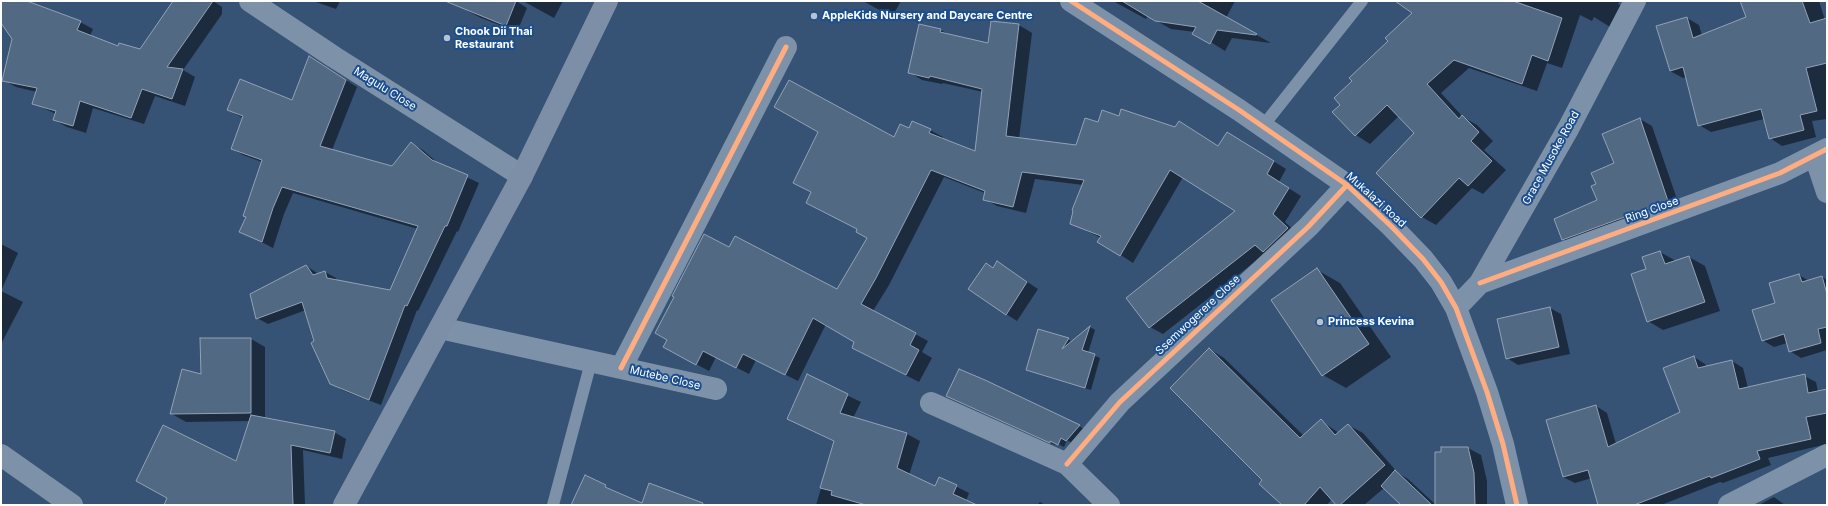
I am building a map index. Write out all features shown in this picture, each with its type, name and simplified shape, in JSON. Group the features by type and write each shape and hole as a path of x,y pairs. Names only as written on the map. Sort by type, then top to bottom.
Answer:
{"main road":[{"path":"344,505 522,176 607,1"}],"street":[{"name":"Magulu Close","path":"250,1 334,57 522,176"},
{"name":"Mukalazi Road","path":"1070,1 1263,126 1347,185 1391,226 1423,259 1441,282 1456,308 1487,392 1501,436 1517,505"},
{"name":"Grace Musoke Road","path":"1456,308 1480,283 1568,129 1635,1"},
{"path":"621,368 786,48"},
{"name":"Ring Close","path":"1480,283 1780,173 1821,153"},
{"path":"1821,153 1827,192"},
{"name":"Ssemwogerere Close","path":"1067,464 1120,402 1308,226 1347,185"},
{"name":"Mutebe Close","path":"440,328 716,389"},
{"path":"931,402 1067,464 1109,505"},
{"path":"1,455 72,505"},
{"path":"1729,505 1827,455"}],"lane":[{"path":"1263,126 1362,1"},
{"path":"553,505 591,362"}],"building":[{"path":"1,1 27,1 81,21 77,30 118,46 119,43 140,49 173,1 213,1 167,67 183,69 172,99 142,89 131,118 80,101 73,126 53,120 56,111 32,104 37,88 2,81 12,39 1,23"},
{"path":"445,1 516,1 506,26"},
{"path":"1122,1 1198,1 1257,34 1217,30 1210,44 1192,34 1196,27 1155,21"},
{"path":"1395,1 1513,1 1562,18 1548,61 1532,55 1522,84 1454,60 1427,84 1459,119 1462,115 1479,132 1471,141 1492,161 1468,186 1459,178 1421,218 1376,173 1414,133 1387,105 1355,136 1332,112 1340,105 1334,98 1352,81 1349,78 1388,41 1385,38 1412,13"},
{"path":"1740,1 1802,1 1810,23 1827,18 1827,63 1806,68 1817,111 1800,115 1804,130 1769,139 1761,109 1698,126 1683,67 1670,71 1656,26 1687,17 1693,38 1746,17"},
{"path":"991,21 1019,24 1006,136 1076,145 1085,118 1098,122 1102,110 1119,116 1121,109 1175,127 1179,121 1218,146 1227,132 1274,161 1267,174 1289,188 1273,214 1288,228 1263,252 1255,245 1149,328 1126,298 1235,211 1170,170 1120,256 1097,242 1101,236 1070,224 1072,210 1084,180 1022,172 1013,207 983,200 985,191 931,170 876,278 861,304 916,333 910,345 919,350 906,375 852,348 854,342 813,318 785,375 743,354 736,368 703,351 696,365 663,347 667,340 655,333 704,234 729,247 735,236 837,289 867,238 856,232 857,229 806,203 811,192 793,183 818,132 774,107 789,80 894,137 900,124 909,128 912,121 931,129 929,133 975,151 982,89 930,76 929,78 908,73 919,24 941,29 940,32 988,43"},
{"path":"309,56 346,80 320,146 392,166 411,142 432,160 468,175 447,226 445,226 407,306 405,305 369,400 330,384 311,343 314,341 302,302 256,319 250,294 306,265 313,275 325,271 327,278 390,290 418,226 282,187 273,208 262,242 239,232 246,217 243,216 262,160 231,149 243,116 227,110 240,79 292,100"},
{"path":"1640,118 1668,201 1562,240 1554,219 1597,200 1591,186 1596,184 1591,173 1614,163 1602,134"},
{"path":"1660,251 1665,264 1689,256 1705,302 1647,322 1631,274 1646,269 1642,257"},
{"path":"997,261 1027,282 1006,315 968,289 986,263 993,268"},
{"name":"Princess Kevina","path":"1317,268 1369,344 1322,376 1271,300"},
{"path":"1799,274 1802,282 1822,276 1827,294 1827,327 1818,329 1821,343 1789,352 1784,334 1762,341 1752,310 1775,303 1769,283"},
{"path":"1550,307 1559,347 1506,359 1497,319"},
{"path":"1090,326 1082,350 1095,354 1085,388 1026,370 1038,329 1069,338 1062,349"},
{"path":"200,338 251,338 251,413 170,414 182,369 201,374"},
{"path":"1209,348 1300,438 1321,419 1335,435 1348,424 1385,465 1340,505 1336,505 1320,487 1304,505 1282,505 1259,484 1262,480 1170,388"},
{"path":"1694,356 1698,368 1732,360 1739,389 1805,374 1808,393 1827,389 1827,413 1806,417 1811,439 1757,451 1760,459 1634,505 1598,505 1588,470 1563,477 1546,420 1596,405 1608,447 1680,412 1663,368"},
{"path":"959,369 1080,425 1066,441 1061,438 1058,445 1050,441 1050,443 946,396"},
{"path":"807,374 848,394 840,413 907,433 897,468 935,486 939,477 957,485 953,494 977,505 866,505 831,495 832,491 820,488 834,441 787,419"},
{"path":"251,415 335,431 330,453 291,445 293,505 164,505 167,498 136,481 163,425 236,461"},
{"path":"1441,447 1468,447 1474,473 1475,505 1435,505 1435,452 1441,452"},
{"path":"1395,470 1432,505 1401,505 1381,486"},
{"path":"585,475 606,485 605,487 642,503 649,483 703,503 702,505 571,505"}],"cycle path":[{"path":"1071,1 1239,110 1347,185 1391,226 1423,259 1441,282 1456,308 1487,392 1503,444 1517,505"},
{"path":"621,368 786,47"},
{"path":"1480,283 1780,173 1827,149"},
{"path":"1067,464 1120,402 1308,227 1347,185"}],"place":[{"name":"AppleKids Nursery and Daycare Centre","path":"814,16"},
{"name":"Chook Dii Thai Restaurant","path":"447,38"},
{"name":"Princess Kevina","path":"1320,322"}]}
